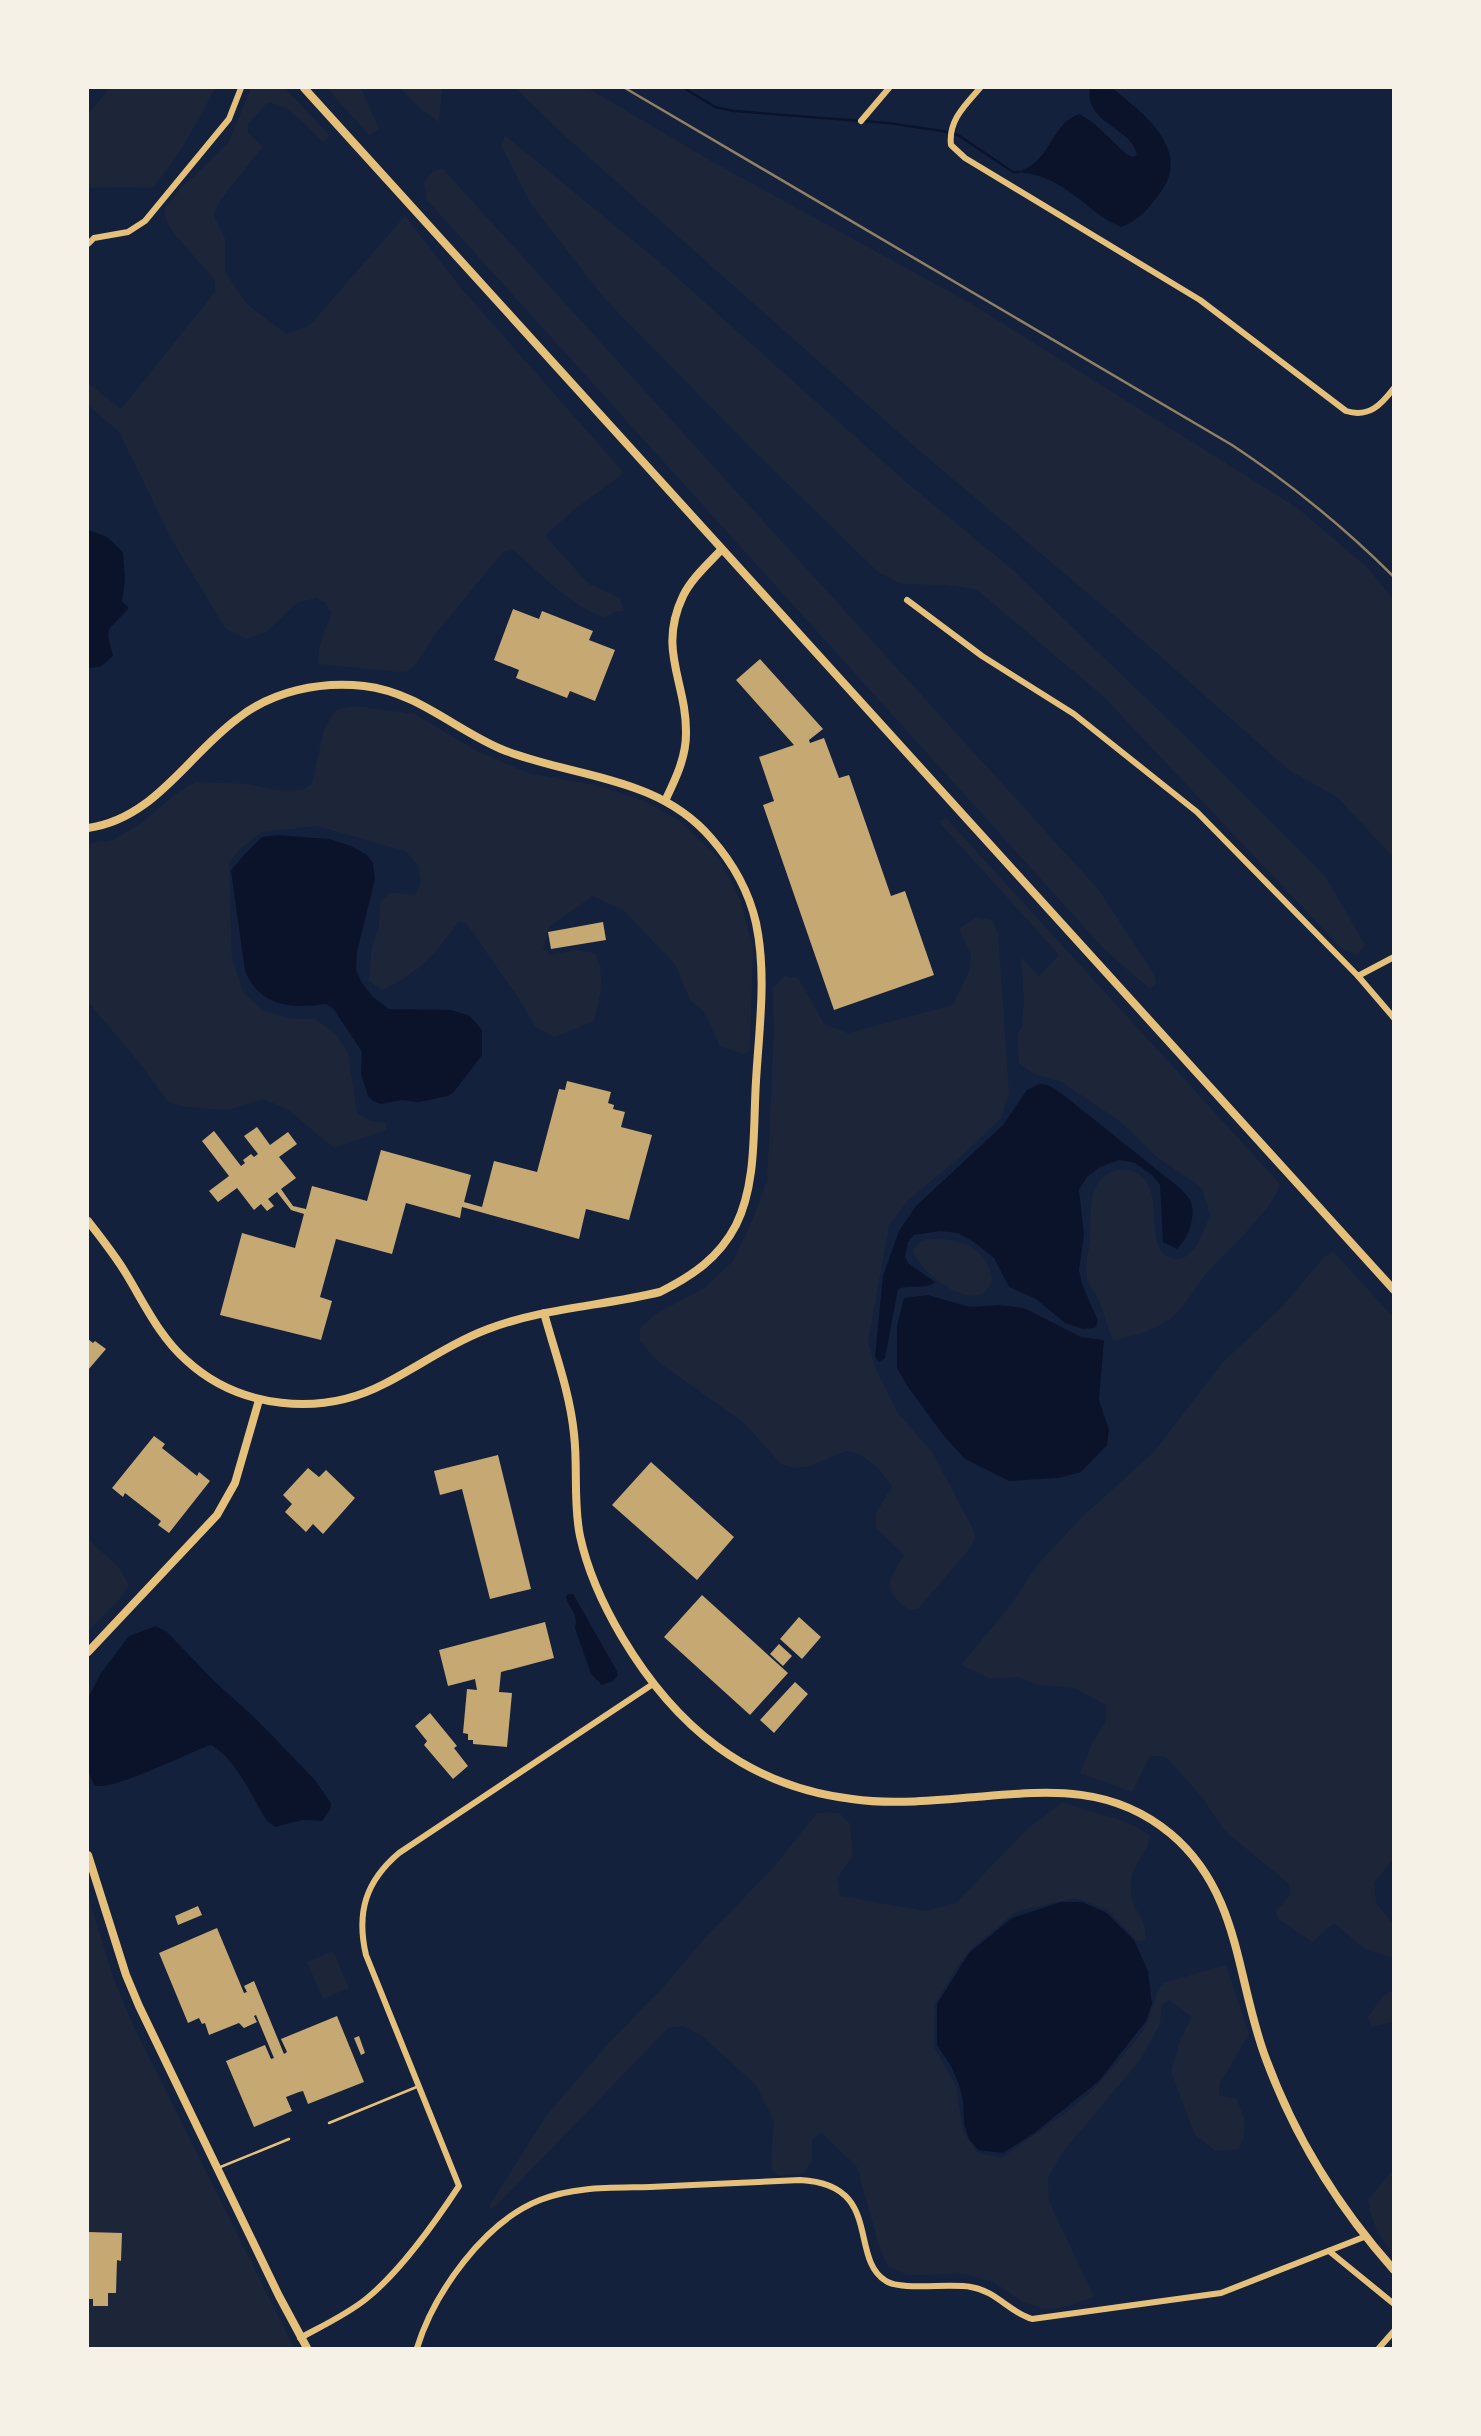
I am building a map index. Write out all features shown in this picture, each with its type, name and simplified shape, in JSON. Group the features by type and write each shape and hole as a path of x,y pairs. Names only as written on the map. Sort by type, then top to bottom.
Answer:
{"street":[{"path":"88,244 94,238 128,232 145,220 229,119 241,88"},
{"path":"304,88 1394,1290"},
{"path":"861,121 889,88"},
{"path":"980,88 958,114 951,137 955,149 985,170 1200,300 1338,406 1354,413 1368,412 1378,407 1394,388"},
{"path":"664,801 681,764 686,735 672,651 674,623 684,593 721,550"},
{"path":"907,600 982,656 1074,714 1197,812 1357,976 1394,1018"},
{"path":"88,828 113,822 141,808 236,719 252,709 295,691 343,684 368,686 407,697 500,748 628,784 678,808 710,837 737,874 755,920 760,948 761,983 750,1170 746,1196 737,1222 717,1253 701,1269 660,1292 544,1313 488,1329 385,1383 345,1399 291,1404 259,1400 224,1386 206,1376 172,1346 124,1270 88,1221"},
{"path":"1357,976 1394,957"},
{"path":"544,1313 570,1407 576,1458 579,1532 586,1560 601,1599 639,1665 672,1707 713,1744 755,1770 804,1789 855,1800 896,1802 1042,1792 1078,1793 1120,1804 1169,1832 1196,1859 1219,1894 1232,1932 1255,2027 1278,2091 1318,2170 1364,2237 1394,2270"},
{"path":"88,1652 217,1515 235,1483 259,1400"},
{"path":"300,2338 353,2309 379,2288 406,2257 459,2186 363,1942 363,1908 372,1883 399,1853 653,1684"},
{"path":"88,1855 132,1989 307,2348"},
{"path":"417,2348 429,2316 442,2293 492,2233 510,2216 538,2201 581,2190 800,2180 821,2182 839,2192 854,2208 872,2265 885,2281 898,2285 978,2288 993,2294 1020,2315 1032,2319 1212,2296 1364,2237"},
{"path":"1329,2251 1394,2304"},
{"path":"1379,2348 1394,2331"}],"lane":[{"path":"329,2123 419,2086"},
{"path":"218,2169 289,2139"}],"shaded area":[{"path":"110,88 215,88 187,139 153,187 88,188 88,114"},
{"path":"251,88 285,88 329,135 322,141 290,111 275,104 267,103 248,124 248,133 263,146 219,202 214,216 225,239 225,272 247,304 286,334 310,325 405,216 461,288 624,473 571,512 545,536 589,584 620,598 624,611 614,612 605,618 592,613 556,588 512,549 503,552 408,671 318,664 319,648 331,613 325,602 316,598 297,603 266,632 246,639 225,628 172,540 119,432 88,405 88,383 121,409 215,292 215,280 176,236 167,222 164,210 182,186 229,142"},
{"path":"327,88 361,88 379,129 369,135"},
{"path":"400,88 442,88 439,122 422,110"},
{"path":"515,88 588,88 711,161 970,303 1296,507 1367,567 1393,599 1393,857 1337,797 1289,770 1117,618 914,446 565,136"},
{"path":"1090,88 1112,88 1151,122 1168,150 1171,164 1168,180 1142,215 1121,227 1095,212 1063,187 1036,175 1019,172 1037,160 1068,120 1080,114 1095,124 1126,154 1133,157 1137,155 1127,138 1094,110 1090,100"},
{"path":"506,136 664,266 906,482 1014,571 1326,877 1365,945 1357,955 1340,947 1103,696 976,589 902,584 878,572 755,452 604,298 531,204 501,145"},
{"path":"443,169 1098,889 1154,974 1156,983 1150,989 1105,950 427,200 424,182 433,171"},
{"path":"88,530 107,537 123,552 125,580 122,601 129,608 109,629 113,656 100,667 88,668"},
{"path":"354,706 415,714 477,751 528,773 599,786 644,801 681,822 719,859 740,899 753,949 750,1051 743,1054 720,1046 705,1013 690,1000 675,964 623,910 593,896 550,926 543,948 550,955 576,950 595,953 601,979 594,1021 554,1037 535,1026 466,923 458,922 425,962 406,977 382,990 369,981 372,947 379,926 380,903 389,893 416,894 421,882 418,865 405,851 317,826 262,832 240,849 229,863 232,958 243,992 262,1010 292,1019 315,1019 335,1033 348,1053 357,1113 371,1121 386,1122 386,1130 334,1148 287,1109 263,1099 228,1110 187,1107 168,1102 143,1067 88,1002 88,844 113,840 141,823 177,793 196,782 302,790 312,784 324,729 336,710"},
{"path":"946,818 1279,1183 1277,1192 1260,1216 1206,1274 1182,1307 1159,1326 1113,1341 1099,1300 1087,1277 1093,1193 1103,1177 1111,1172 1124,1170 1137,1173 1146,1180 1151,1191 1157,1242 1162,1252 1171,1258 1179,1259 1197,1245 1210,1215 1202,1188 1157,1157 1121,1122 1060,1081 1034,1074 1019,1063 1017,1034 1022,1027 1024,1000 1021,957 1039,976 1059,955 939,822"},
{"path":"277,835 329,839 351,846 367,855 373,863 375,879 357,952 356,970 373,997 389,1009 452,1010 470,1016 482,1030 482,1055 453,1093 419,1102 402,1100 381,1104 373,1101 368,1096 361,1074 362,1052 333,1008 326,1004 301,1006 278,1003 268,999 251,983 245,971 231,871 262,837"},
{"path":"976,917 992,920 998,932 1009,1092 1001,1118 964,1154 908,1200 889,1225 868,1342 876,1370 897,1412 932,1452 973,1529 975,1538 971,1547 918,1609 909,1610 894,1596 890,1585 904,1555 876,1528 876,1513 892,1486 878,1468 861,1455 847,1451 806,1467 790,1467 780,1463 743,1422 658,1362 640,1341 640,1328 657,1313 703,1289 733,1261 752,1221 767,1181 774,1033 773,987 785,976 798,978 824,1024 848,1033 953,1005 969,971 971,955 959,928"},
{"path":"1039,1084 1048,1085 1061,1093 1181,1189 1190,1200 1192,1208 1192,1221 1185,1240 1177,1249 1163,1242 1160,1185 1152,1175 1135,1163 1119,1160 1100,1167 1087,1177 1079,1190 1084,1234 1079,1270 1098,1321 1095,1328 1083,1329 1065,1323 1036,1299 1009,1287 994,1258 958,1233 940,1231 914,1235 908,1242 905,1257 908,1263 935,1282 927,1286 898,1289 885,1358 879,1362 875,1356 883,1276 899,1231 916,1206 1003,1125 1027,1090"},
{"path":"927,1239 950,1240 978,1252 990,1270 992,1282 986,1291 965,1295 932,1276 913,1250"},
{"path":"1333,1251 1393,1317 1394,1858 1374,1883 1376,1903 1393,1924 1393,1958 1365,1949 1334,1923 1312,1942 1278,1919 1276,1911 1290,1895 1290,1885 1224,1830 1202,1797 1165,1756 1150,1756 1132,1792 1080,1773 1092,1743 1106,1722 1106,1705 1075,1688 1038,1685 1019,1677 991,1679 961,1665 1013,1602 1037,1565 1081,1518 1153,1453 1223,1362 1282,1307 1324,1257"},
{"path":"928,1295 970,1307 999,1305 1024,1308 1081,1337 1104,1340 1099,1400 1109,1430 1107,1445 1081,1472 1059,1478 1009,1481 965,1459 944,1436 897,1368 897,1326 904,1298"},
{"path":"88,1539 120,1569 129,1586 88,1631"},
{"path":"568,1594 573,1594 617,1671 618,1675 613,1681 602,1685 591,1674 575,1628 575,1615 567,1601"},
{"path":"156,1626 168,1633 315,1780 331,1803 330,1810 322,1821 302,1820 275,1827 267,1821 236,1769 211,1745 132,1778 103,1786 94,1785 88,1771 88,1698 101,1673 129,1636"},
{"path":"1063,1802 1119,1819 1150,1836 1131,1879 1132,1899 1145,1927 1145,1940 1138,1942 1108,1910 1075,1898 1017,1911 973,1947 956,1968 935,2004 934,2047 956,2086 963,2131 978,2153 1002,2158 1085,2097 1108,2074 1142,2032 1163,1983 1226,1965 1249,2034 1219,2085 1219,2095 1236,2099 1242,2113 1245,2129 1239,2149 1216,2151 1195,2135 1171,2072 1180,2040 1192,2017 1169,2000 1162,2005 1160,2024 1140,2060 1062,2153 1048,2178 1049,2201 1094,2297 1061,2308 1044,2309 1023,2302 993,2282 964,2274 907,2275 888,2266 880,2249 857,2167 821,2132 812,2140 812,2160 805,2173 779,2176 771,2168 774,2121 756,2085 702,2036 684,2026 668,2028 495,2207 489,2209 546,2116 704,1939 773,1868 817,1813 839,1813 850,1824 853,1856 837,1878 840,1896 926,1911 956,1903 1028,1828"},
{"path":"88,1896 113,1977 132,2023 294,2348 88,2348"},
{"path":"1061,1902 1082,1902 1107,1913 1134,1940 1148,1971 1152,2004 1146,2021 1099,2081 1033,2134 1003,2153 978,2150 969,2139 964,2124 959,2085 951,2066 937,2045 937,2004 969,1953 1012,1918"},
{"path":"333,1951 349,1988 323,1999 307,1962"},
{"path":"1393,1990 1393,2022 1372,2027 1368,2017 1382,1997"},
{"path":"1393,2170 1393,2253 1376,2229 1368,2200"}],"building":[{"path":"513,609 539,619 542,611 593,631 589,640 615,650 595,701 570,691 567,698 516,678 519,670 494,660"},
{"path":"760,659 823,729 809,740 810,743 824,738 839,778 849,775 891,896 905,891 934,975 834,1010 763,805 774,801 759,757 794,745 736,680"},
{"path":"603,922 606,940 551,949 548,932"},
{"path":"567,1081 611,1092 608,1103 614,1105 613,1109 625,1112 621,1127 652,1135 629,1220 586,1209 579,1239 462,1207 460,1218 406,1203 392,1254 336,1239 320,1297 332,1301 321,1340 220,1315 242,1233 295,1248 304,1214 291,1210 277,1192 268,1199 274,1206 267,1211 261,1204 254,1210 237,1188 218,1202 209,1191 229,1176 202,1141 214,1131 241,1166 245,1163 243,1160 251,1154 254,1157 258,1154 244,1136 257,1127 270,1145 288,1132 297,1144 279,1157 296,1178 281,1189 293,1206 306,1209 312,1186 367,1201 381,1150 471,1175 464,1202 482,1207 494,1161 537,1172 559,1089 565,1090"},
{"path":"88,1339 106,1349 88,1370"},
{"path":"154,1436 165,1444 162,1448 197,1476 199,1472 210,1481 169,1533 158,1525 161,1521 125,1493 123,1497 112,1488"},
{"path":"498,1455 531,1589 490,1599 462,1489 440,1495 434,1471"},
{"path":"651,1462 734,1537 697,1580 612,1505"},
{"path":"308,1468 319,1477 326,1470 355,1498 323,1534 313,1524 306,1532 285,1512 292,1504 283,1495"},
{"path":"702,1595 788,1673 750,1715 664,1637"},
{"path":"799,1617 821,1637 802,1659 780,1639"},
{"path":"545,1622 554,1658 501,1672 499,1692 512,1693 507,1747 473,1744 473,1740 468,1740 468,1734 463,1733 467,1689 477,1690 475,1679 448,1686 439,1650"},
{"path":"779,1644 792,1656 783,1666 770,1654"},
{"path":"795,1682 808,1694 774,1733 760,1720"},
{"path":"430,1713 457,1746 454,1748 468,1766 453,1779 424,1745 427,1741 415,1726"},
{"path":"198,1906 202,1915 178,1925 175,1916"},
{"path":"217,1928 244,1993 247,1992 244,1986 254,1981 284,2054 287,2052 281,2039 337,2016 364,2082 308,2104 303,2091 286,2097 292,2111 254,2127 226,2061 265,2045 271,2059 274,2058 256,2015 254,2016 257,2022 244,2028 239,2023 209,2035 205,2023 202,2024 199,2018 188,2023 159,1953"},
{"path":"359,2036 365,2053 361,2055 354,2038"},
{"path":"88,2232 122,2233 121,2261 117,2260 116,2293 108,2293 108,2306 93,2306 93,2299 88,2299"}],"waterway":[{"path":"684,88 715,107 734,111 888,123 958,135 1013,172 1019,172"}],"railway":[{"path":"625,88 1232,445 1316,507 1394,577"}]}
